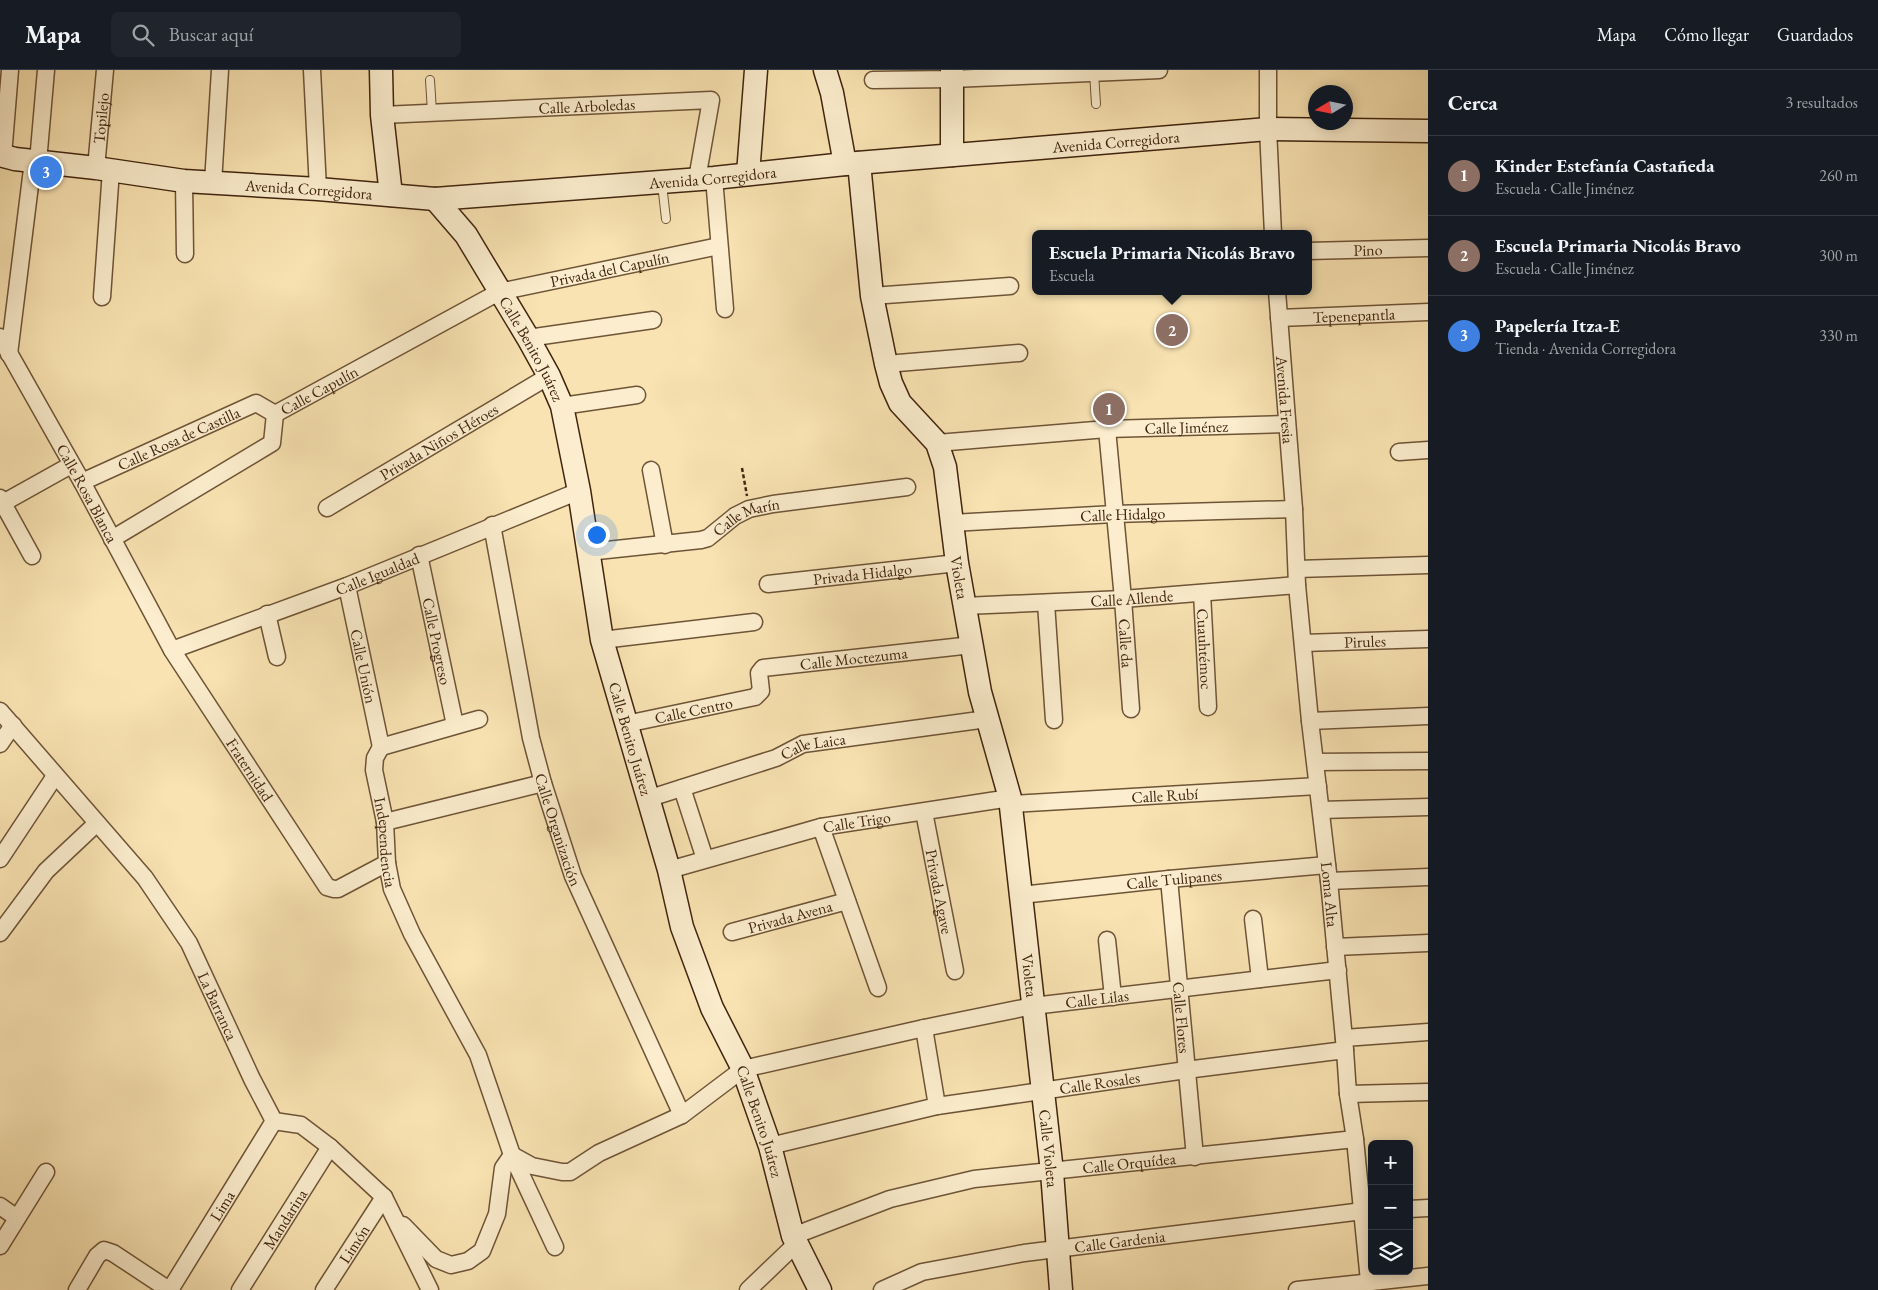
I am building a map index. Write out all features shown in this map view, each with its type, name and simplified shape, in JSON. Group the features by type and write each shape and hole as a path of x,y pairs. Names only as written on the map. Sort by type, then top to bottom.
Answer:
{"street":[{"path":"2,155 10,70"},
{"path":"8,354 46,70"},
{"name":"Topilejo","path":"102,297 105,70"},
{"path":"213,182 220,70"},
{"path":"312,70 318,189"},
{"path":"381,70 382,115 391,195"},
{"path":"748,174 756,70"},
{"name":"Violeta","path":"824,70 852,164 877,328 891,384 900,403 937,443 944,467 957,563 980,692 1000,759 1010,802 1033,1006"},
{"path":"873,80 952,75 1158,70"},
{"path":"1268,70 1268,129 1273,230"},
{"path":"952,75 952,155"},
{"name":"Calle Arboledas","path":"382,115 711,100 706,178"},
{"name":"Avenida Corregidora","path":"2,155 35,162 104,169 184,181 435,198 662,182 952,155 1268,129 1428,131"},
{"path":"706,178 719,246 726,309"},
{"path":"184,181 185,254"},
{"name":"Calle Benito Juárez","path":"435,198 466,235 528,338 549,376 562,406 602,640 668,870 682,926 709,999 742,1068 770,1146 795,1240 820,1290"},
{"name":"Privada del Capulín","path":"499,292 719,246"},
{"name":"Pino","path":"1312,252 1428,248"},
{"path":"872,296 1010,286"},
{"name":"Calle Capulín","path":"112,539 272,443 275,414 499,292"},
{"name":"Avenida Fresia","path":"1277,295 1294,508"},
{"name":"Tepenepantla","path":"1279,318 1428,312"},
{"path":"528,338 653,320"},
{"name":"Calle Rosa Blanca","path":"0,337 82,482 172,650"},
{"path":"886,364 1019,353"},
{"name":"Privada Niños Héroes","path":"327,508 549,376"},
{"path":"562,406 637,395"},
{"name":"Calle Rosa de Castilla","path":"82,482 256,403 275,414"},
{"name":"Calle Jiménez","path":"937,443 1107,429 1286,424"},
{"name":"Calle da","path":"1107,429 1131,709"},
{"path":"1399,452 1428,450"},
{"path":"32,556 2,500 71,465"},
{"path":"651,470 665,544"},
{"name":"Calle Marín","path":"588,552 708,538 735,516 749,509 773,504 907,487"},
{"name":"Calle Igualdad","path":"172,650 347,586 578,491"},
{"name":"Calle Hidalgo","path":"952,523 1114,514 1294,508"},
{"name":"Loma Alta","path":"1294,508 1297,577 1310,722 1338,970 1348,1094 1367,1211 1369,1281"},
{"name":"Calle Organización","path":"492,525 531,738 543,783 573,876 682,1115"},
{"name":"Calle Progreso","path":"419,555 455,725"},
{"name":"Privada Hidalgo","path":"768,584 957,563"},
{"name":"Calle Allende","path":"964,606 1123,599 1202,593 1297,577 1428,565"},
{"name":"Calle Unión","path":"347,586 381,747"},
{"name":"Cuauhtémoc","path":"1202,593 1208,707"},
{"path":"1046,603 1054,720"},
{"path":"267,614 277,657"},
{"path":"602,640 754,622"},
{"name":"Pirules","path":"1303,643 1428,639"},
{"name":"Calle Moctezuma","path":"760,694 759,673 763,668 972,645"},
{"name":"Fraternidad","path":"172,650 325,884 330,888 338,889 387,863"},
{"name":"Calle Centro","path":"626,724 755,697 760,694"},
{"name":"La Barranca","path":"0,712 146,878 189,943 252,1079 274,1121"},
{"path":"1310,722 1428,716"},
{"path":"381,747 479,719"},
{"name":"Calle Laica","path":"647,799 776,758 803,744 987,719"},
{"path":"0,744 13,725"},
{"name":"Independencia","path":"381,747 375,758 374,770 385,822 387,863 392,889 412,934 478,1055 512,1155 555,1247"},
{"path":"1316,762 1428,760"},
{"path":"0,859 55,776"},
{"path":"385,822 543,783"},
{"name":"Calle Rubí","path":"1010,802 1318,786"},
{"path":"682,788 704,859"},
{"name":"Calle Trigo","path":"668,870 822,828 924,812 1010,802"},
{"path":"1321,810 1428,807"},
{"name":"Privada Agave","path":"924,812 955,971"},
{"path":"0,933 46,871 97,823"},
{"path":"822,828 878,988"},
{"name":"Calle Tulipanes","path":"1021,895 1169,879 1328,873 1428,877"},
{"name":"Calle Flores","path":"1169,879 1194,1157"},
{"name":"Privada Avena","path":"732,932 847,901"},
{"path":"1253,919 1260,979"},
{"path":"1107,940 1113,996"},
{"path":"1335,947 1428,943"},
{"name":"Calle Lilas","path":"742,1068 1033,1006 1338,970"},
{"name":"Calle Violeta","path":"1033,1006 1052,1172 1061,1290"},
{"path":"924,1028 937,1106"},
{"name":"Calle Rosales","path":"770,1146 937,1106 1186,1070 1428,1032"},
{"path":"392,1213 436,1259 451,1265 468,1261 482,1251 488,1239 497,1214 503,1168 512,1155 532,1166 570,1172 599,1153 682,1115 742,1068"},
{"path":"1348,1094 1428,1092"},
{"path":"274,1121 301,1125 330,1147 384,1197 424,1286"},
{"name":"Lima","path":"169,1290 274,1121"},
{"name":"Calle Orquídea","path":"795,1240 890,1199 974,1179 1354,1139"},
{"name":"Mandarina","path":"240,1290 330,1147"},
{"path":"0,1246 46,1172"},
{"name":"Limón","path":"324,1290 384,1197"},
{"path":"0,1206 18,1218"},
{"path":"1413,1209 1428,1208"},
{"name":"Calle Gardenia","path":"882,1290 922,1272 1024,1252 1367,1211"},
{"path":"748,1290 795,1240"},
{"path":"77,1290 97,1256 104,1250 113,1253 169,1290"},
{"path":"1297,1290 1428,1276"}],"lane":[{"path":"1094,73 1096,104"},
{"path":"430,80 432,112"},
{"path":"662,182 666,219"}],"path":[{"path":"742,468 749,509"}],"place":[{"name":"Papelería Itza-E","path":"46,172"},
{"name":"Escuela Primaria Nicolás Bravo","path":"1172,330"},
{"name":"Kinder Estefanía Castañeda","path":"1109,409"}]}
